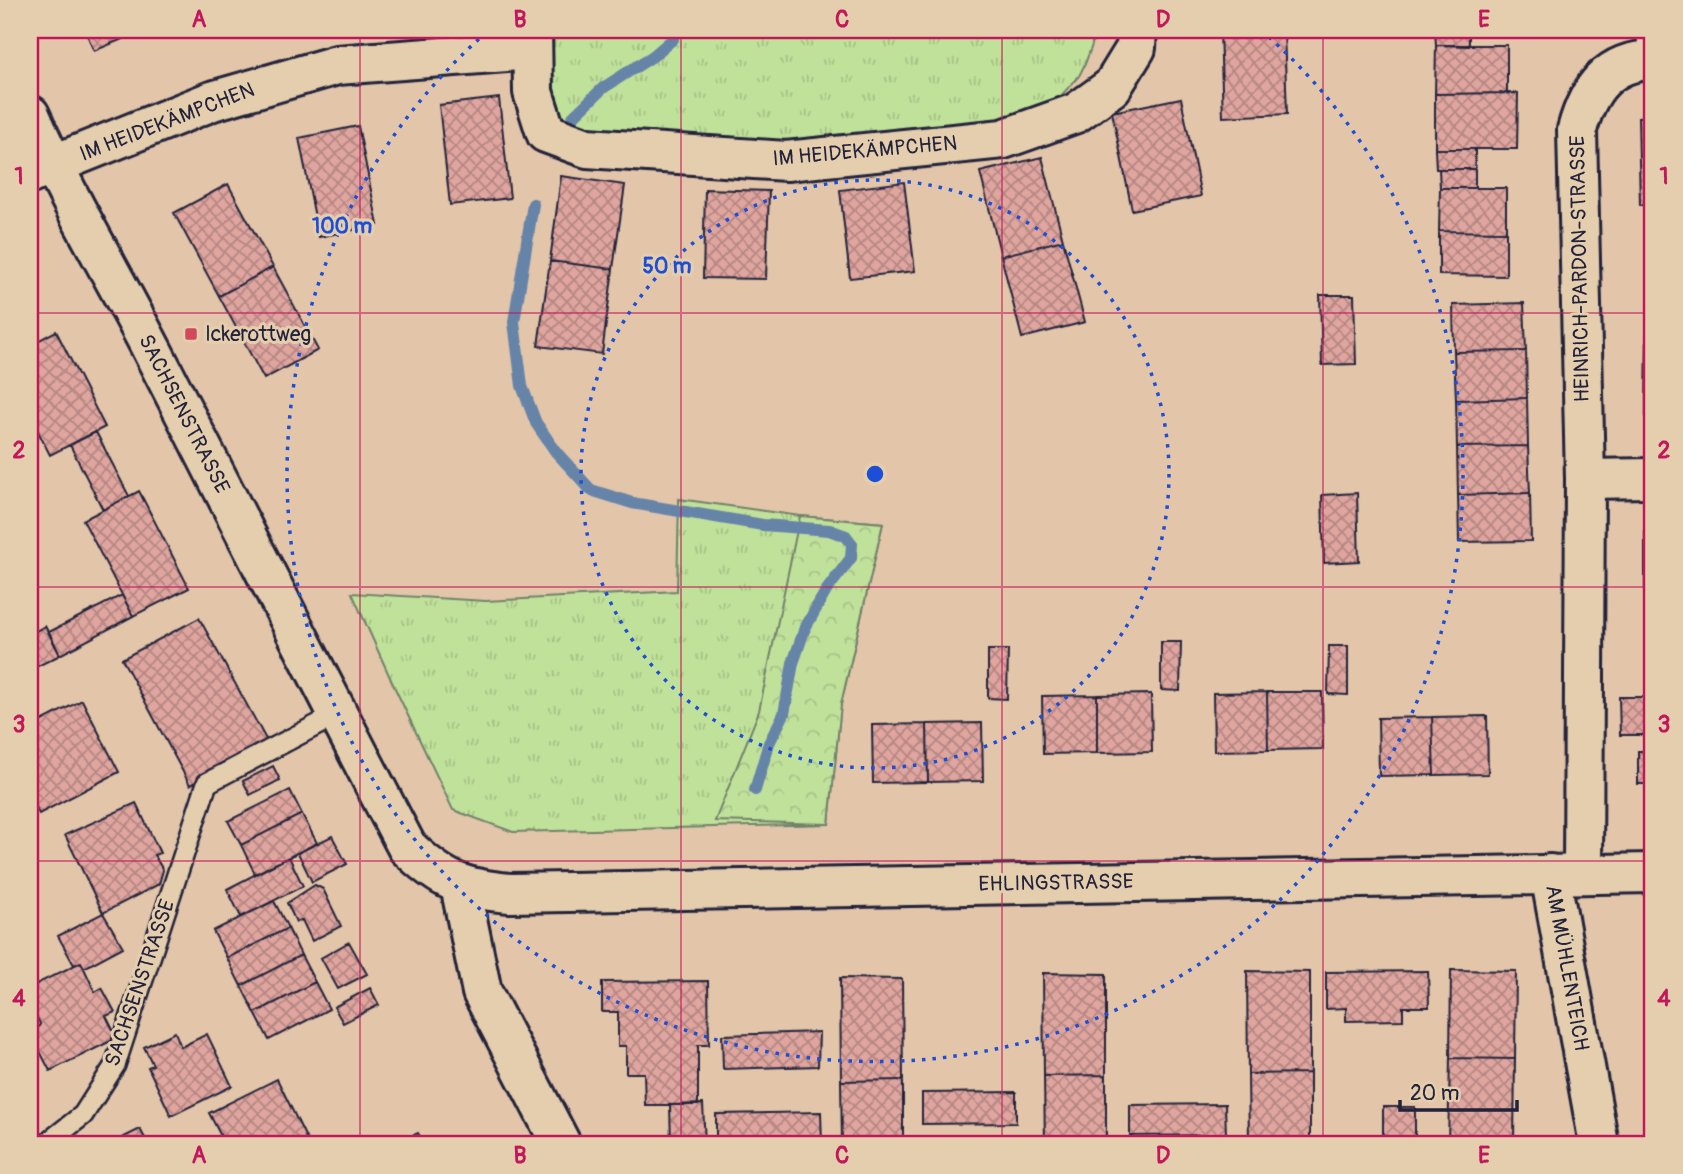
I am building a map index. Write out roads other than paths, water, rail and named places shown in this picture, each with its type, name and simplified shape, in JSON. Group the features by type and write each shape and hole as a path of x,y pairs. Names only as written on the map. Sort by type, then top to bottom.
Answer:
{"street":[{"name":"IM HEIDEKÄMPCHEN","path":"41,170 212,101 337,65 532,40 533,92 546,133 587,148 786,161 1003,139 1076,113 1112,87 1136,48 1137,30"},
{"name":"HEINRICH-PARDON-STRASSE","path":"1567,874 1585,479 1577,130 1583,108 1594,87 1621,64 1649,50"},
{"name":"SACHSENSTRASSE","path":"30,114 41,170 152,350 286,617 407,847 430,870 460,885"},
{"path":"1585,479 1653,478"},
{"name":"EHLINGSTRASSE","path":"460,885 510,894 1653,873"},
{"name":"AM MÜHLENTEICH","path":"1567,874 1599,1144"},
{"path":"460,885 482,992 561,1144"}],"lane":[{"name":"SACHSENSTRASSE","path":"46,1144 83,1115 115,1065 207,783 338,714"}],"waterway":[{"path":"573,117 603,88 653,56 673,39 674,30"},
{"path":"533,204 514,322 522,386 536,423 556,452 591,490 632,503 763,525 829,530 846,536 852,544 851,558 826,591 805,628 793,663 784,714 769,743 755,790"}],"place":[{"name":"Ickerottweg","path":"191,334"}]}
